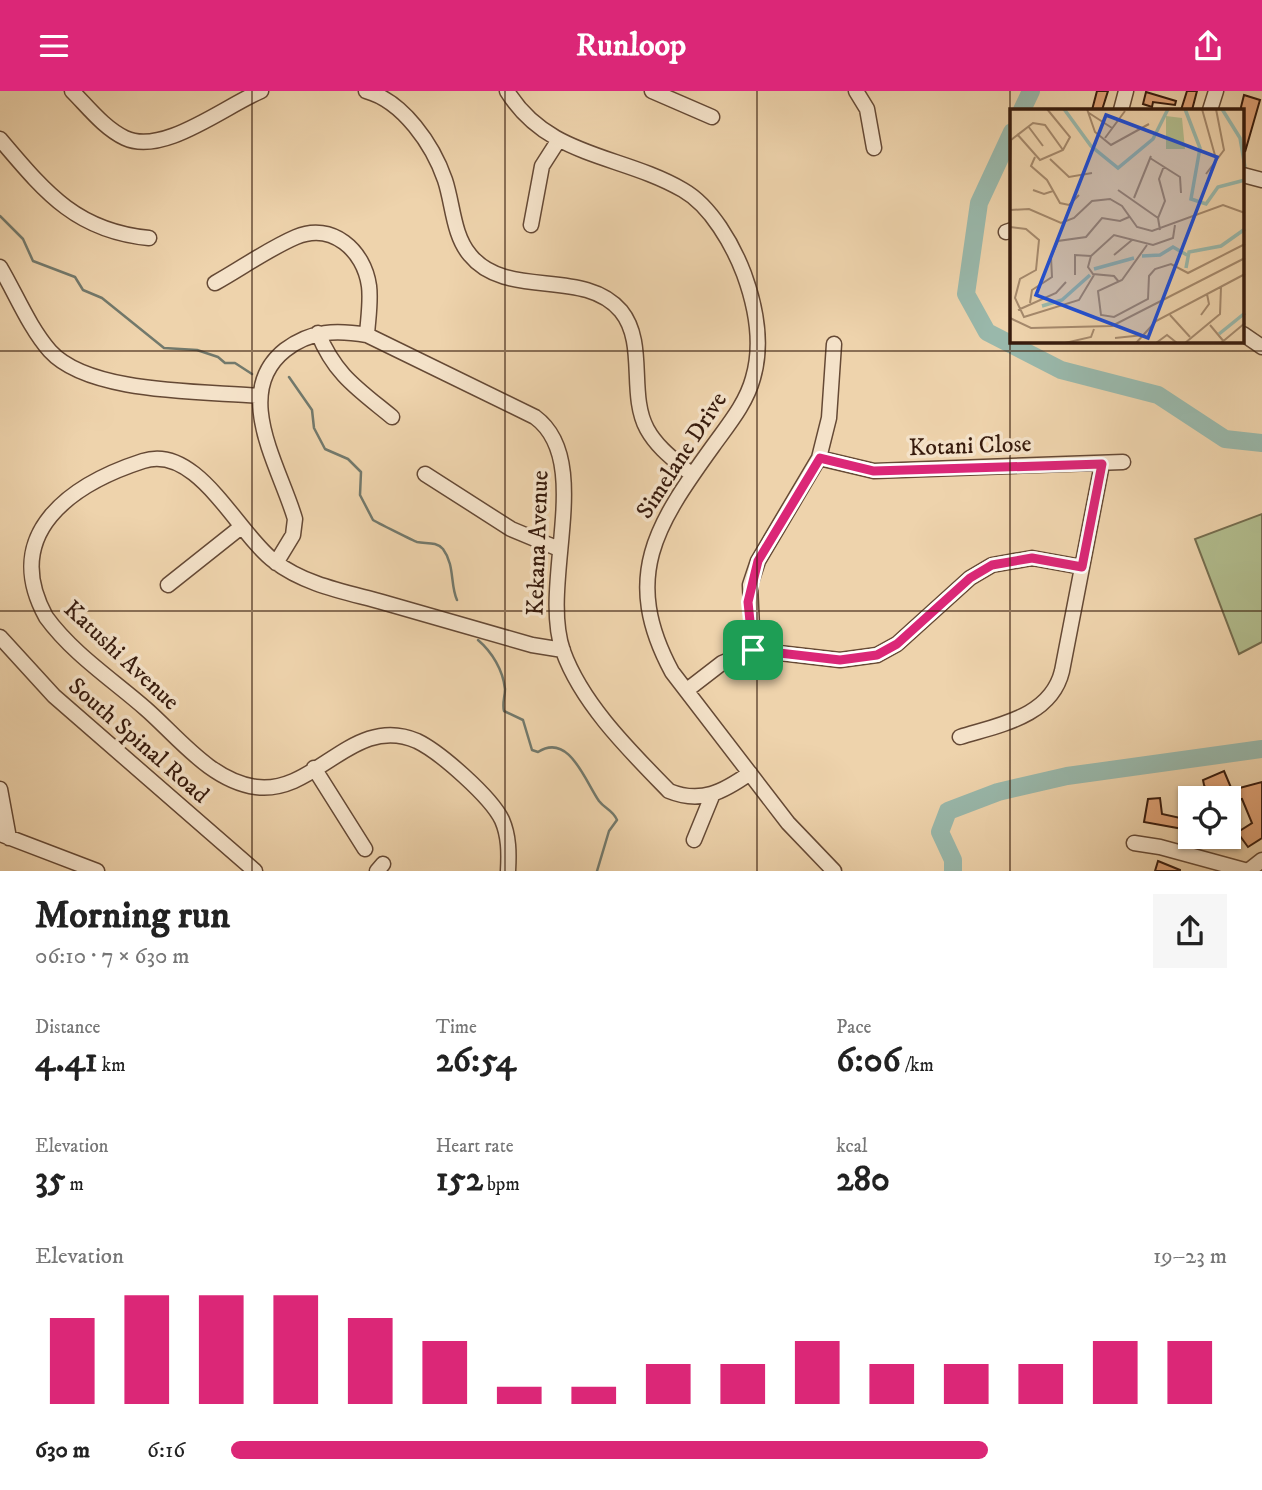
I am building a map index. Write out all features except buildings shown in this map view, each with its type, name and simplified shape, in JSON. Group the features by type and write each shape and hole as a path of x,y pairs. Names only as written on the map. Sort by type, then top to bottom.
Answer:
{"street":[{"path":"72,91 115,132 133,141 147,142 167,138 261,91"},
{"path":"366,91 379,94 402,111 435,156 445,180 461,242 470,256 495,273 592,291 608,299 623,313 632,337 639,405 647,429 662,450 692,475"},
{"name":"Simelane Drive","path":"507,91 537,127 558,141 685,190 708,212 728,240 744,273 756,314 758,347 753,378 741,406 666,514 652,543 648,578 649,612 659,648 672,672 788,823 834,870"},
{"path":"652,91 712,117"},
{"path":"856,91 867,109 874,148"},
{"path":"1121,109 1126,91"},
{"path":"1210,109 1216,91"},
{"path":"0,139 39,185 80,218 114,234 149,238"},
{"path":"531,225 542,166 558,141"},
{"path":"1244,175 1262,180"},
{"path":"215,283 297,236 315,232 333,234 362,261 369,286 367,335"},
{"path":"0,267 43,341 69,366 91,375 140,385 258,396 261,419 295,519 293,535 276,563"},
{"name":"Kekana Avenue","path":"258,396 267,370 282,353 296,342 318,333 336,330 367,335 535,417 549,427 564,464 555,598 563,649 581,687 604,719 669,791 682,796 712,796"},
{"path":"318,333 329,359 341,374 392,417"},
{"path":"1244,335 1262,347"},
{"path":"753,650 748,602 758,561 820,458 829,418 834,344"},
{"name":"Kotani Close","path":"820,458 874,471 1102,464 1123,461"},
{"name":"Katushi Avenue","path":"508,870 508,839 494,807 421,743 405,736 359,740 286,783 257,787 238,782 211,768 78,652 48,619 34,598 26,578 30,535 45,513 62,498 115,470 151,459 169,459 185,465 276,563 315,582 532,645 563,649"},
{"path":"960,737 1033,711 1056,688 1062,671 1102,464"},
{"path":"425,474 511,529 559,549"},
{"path":"168,585 241,527"},
{"path":"687,690 722,663 753,650 840,660 877,655 897,644 970,578 992,565 1032,558 1082,567"},
{"name":"South Spinal Road","path":"0,637 54,696 255,870"},
{"path":"314,768 365,849"},
{"path":"694,840 712,796 750,773"},
{"path":"0,789 4,836 97,870"},
{"path":"1134,843 1160,846 1248,870 1262,860"}],"green space":[{"path":"1262,514 1262,642 1239,654 1195,539"}],"waterway":[{"path":"1022,109 1031,91"},
{"path":"1010,136 979,203 966,294 987,332 1061,370 1158,395 1225,439 1262,443"},
{"path":"0,216 23,239 33,261 75,277 83,290 102,298 164,348 197,350 218,357 225,363 235,363 252,374"},
{"path":"289,377 312,410 314,428 325,449 348,459 361,472 360,495 373,520 417,542 434,544 443,549 449,562 457,600"},
{"path":"478,640 488,650 502,675 505,689 504,711 523,720 532,750 538,752 559,748 567,753 582,771 599,801 617,820 609,831 597,871"},
{"path":"953,871 953,860 940,832 948,811 998,792 1067,776 1262,749"}],"route":[{"path":"820,458 874,471 1102,464 1082,567 1032,558 992,565 970,578 897,644 877,655 840,660 753,650 748,602 758,561 820,458"}]}
